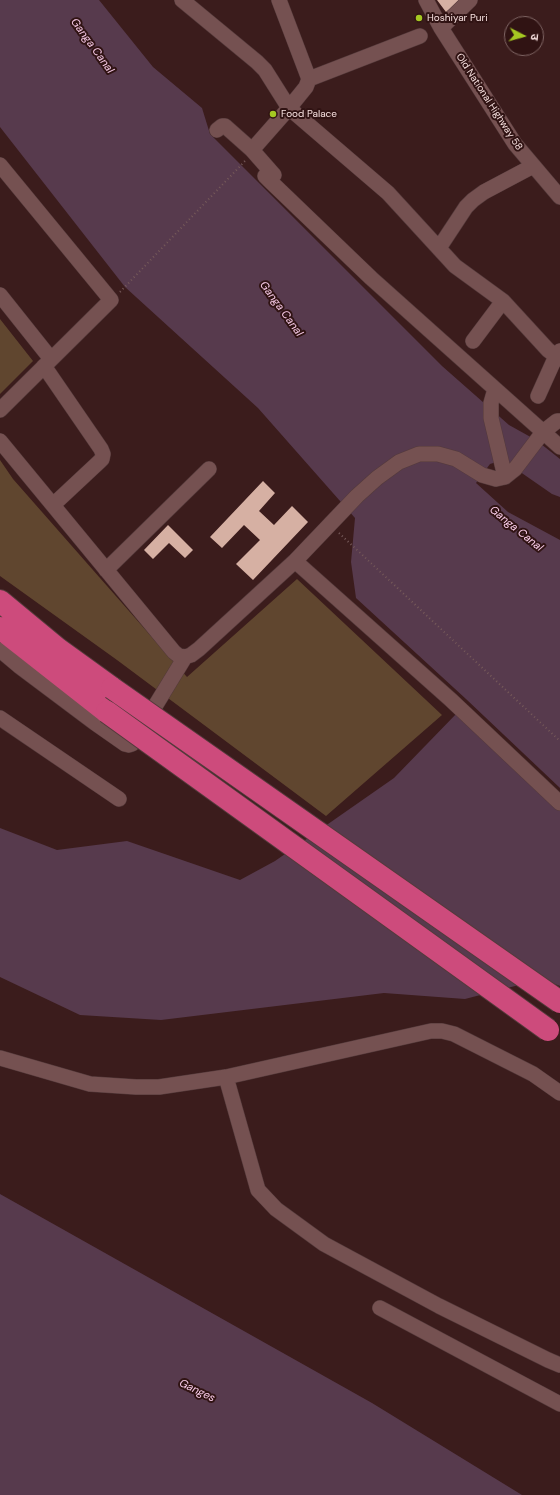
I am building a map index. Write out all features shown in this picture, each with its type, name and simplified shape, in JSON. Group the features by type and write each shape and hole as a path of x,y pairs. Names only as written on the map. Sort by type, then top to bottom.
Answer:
{"highway":[{"path":"0,601 58,649 112,688 560,1002"},
{"path":"0,628 107,712 554,1034"}],"street":[{"path":"182,0 258,62 265,70 289,108 388,193 455,266 503,301 548,350 559,355 538,396"},
{"path":"251,154 306,87 308,79 279,0"},
{"name":"Old National Highway 58","path":"426,0 441,28 515,144 560,198"},
{"path":"441,28 470,0"},
{"path":"308,79 420,36"},
{"path":"217,130 222,126 225,126 251,154 274,174 266,178 371,278 495,389 539,436 560,447"},
{"path":"0,165 111,300 0,410"},
{"path":"438,248 466,207 473,200 484,192 533,166"},
{"path":"0,295 47,363 103,454 102,459 53,505"},
{"path":"473,341 503,301"},
{"path":"495,389 491,403 491,418 510,473"},
{"path":"0,441 174,652 179,656 184,657 199,649 295,561 357,496 377,478 399,462 419,454 438,454 456,459 482,475 496,479 510,473 539,436 557,421 560,421"},
{"path":"106,570 209,469"},
{"path":"295,561 451,700 560,803"},
{"path":"0,650 76,709 125,744 129,745 132,744 184,657"},
{"path":"0,718 119,799"},
{"path":"0,1058 90,1084 136,1087 159,1086 226,1077 431,1031 442,1031 454,1034 533,1074 560,1093"},
{"path":"226,1077 258,1190 276,1209 324,1244 439,1306 560,1365"},
{"path":"380,1308 560,1404"}],"path":[{"path":"125,287 251,154"},
{"path":"343,536 560,741"}],"shaded area":[{"path":"0,319 33,361 0,394"},
{"path":"0,460 13,479 187,677 297,579 442,715 326,816 117,660 0,576"}],"water":[{"name":"Ganga Canal","path":"0,0 99,0 153,67 202,108 210,134 442,366 509,425 536,440 560,459 560,497 552,494 503,460 490,464 476,483 508,512 560,540 560,788 356,598 351,562 355,518 258,408 125,287 0,127"},
{"path":"458,712 560,810 560,986 542,979 465,999 384,993 161,1020 80,1015 0,977 0,828 57,850 127,841 240,880 275,861 394,778"},
{"name":"Ganges","path":"0,1194 372,1403 522,1495 0,1495"}],"building":[{"path":"437,0 462,0 446,12"},
{"path":"263,481 275,493 259,511 274,525 292,506 308,522 253,580 236,564 260,540 244,525 222,548 210,537"},
{"path":"168,525 193,550 185,558 169,543 153,559 144,550"}],"place":[{"name":"Hoshiyar Puri","path":"419,18"},
{"name":"Food Palace","path":"273,114"}]}
